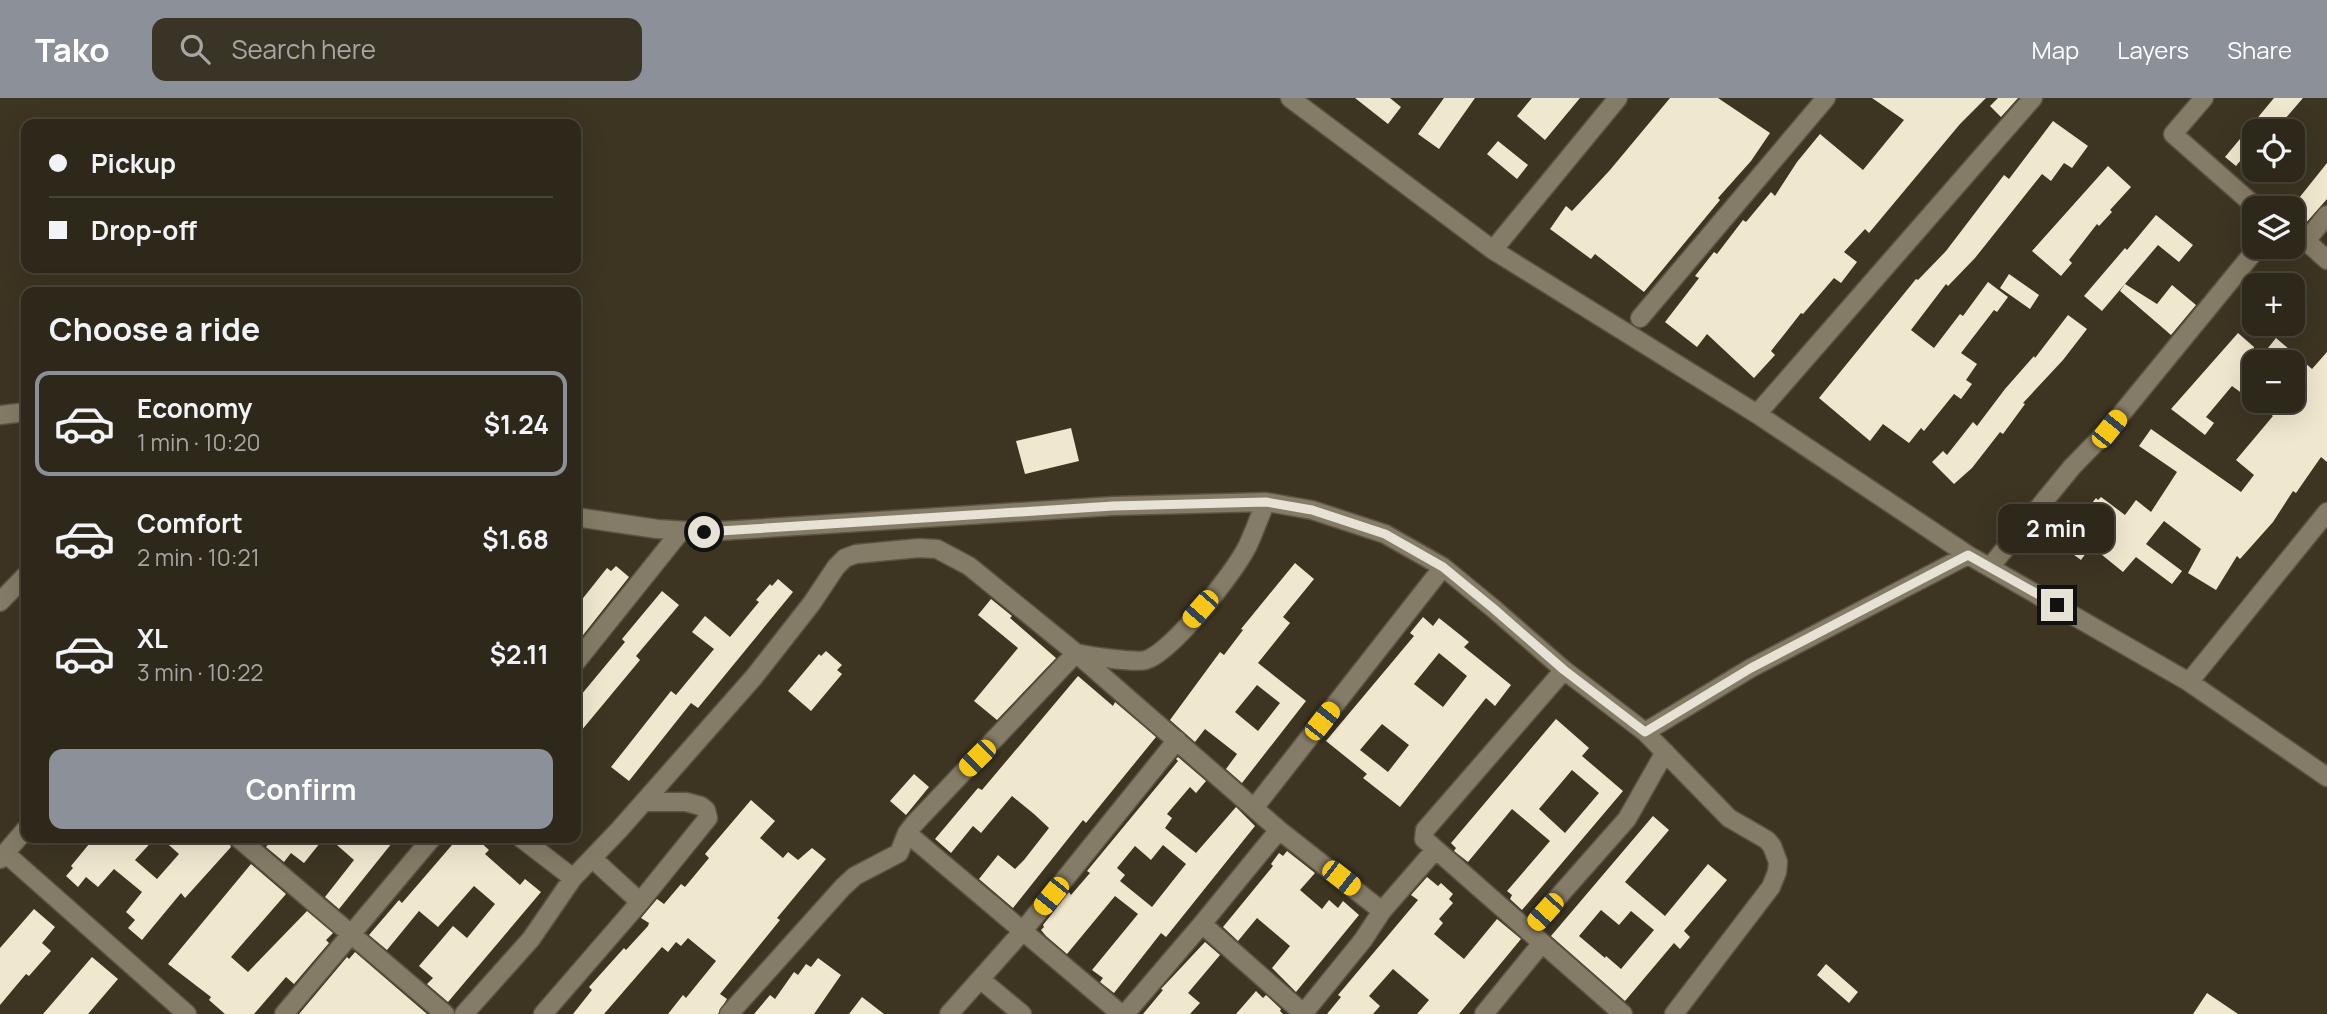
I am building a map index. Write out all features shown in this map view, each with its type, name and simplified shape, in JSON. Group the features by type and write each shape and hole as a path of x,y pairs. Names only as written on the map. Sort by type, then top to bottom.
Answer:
{"street":[{"path":"1290,98 1493,250 1757,414 1968,555 2189,682 2327,777"},
{"path":"1493,250 1618,98"},
{"path":"1640,318 1826,98"},
{"path":"1757,414 2033,98"},
{"path":"2204,98 2173,134 2244,196"},
{"path":"2305,232 2327,215"},
{"path":"2305,242 2327,260"},
{"path":"1990,567 2072,467 2109,429 2248,259"},
{"path":"0,415 21,413"},
{"path":"1076,653 1142,661 1169,646 1233,570 1247,547 1266,502"},
{"path":"581,518 704,532 1113,506 1266,502 1312,510 1385,534 1443,567 1564,670 1645,732 1729,818 1767,840 1772,846 1778,862 1771,887 1674,1014"},
{"path":"2189,682 2327,512"},
{"path":"581,656 681,531"},
{"path":"464,1014 531,939 573,878 645,802 754,677 812,603 836,567 849,556 919,548 937,549 953,555 969,566 1076,653 1279,830 1382,911"},
{"path":"1645,732 1751,668 1968,555"},
{"path":"1254,808 1443,567"},
{"path":"0,602 21,580"},
{"path":"729,1014 843,887 855,876 899,853 907,833 1076,653"},
{"path":"1564,670 1425,830 1424,839 1623,1014"},
{"path":"949,1014 1022,932 1177,740"},
{"path":"1528,931 1627,819 1665,752"},
{"path":"543,1014 708,818 706,810 695,804 645,802"},
{"path":"907,833 1123,1014 1279,830"},
{"path":"21,835 2,856 187,1014"},
{"path":"244,843 445,1014"},
{"path":"284,1014 428,843"},
{"path":"528,843 573,878"},
{"path":"1202,924 1303,1014 1363,940 1382,911 1435,850"},
{"path":"592,858 640,902"},
{"path":"1484,1014 1542,943"},
{"path":"980,979 1021,1014"}],"building":[{"path":"1355,98 1390,98 1401,107 1388,124"},
{"path":"1444,98 1475,98 1439,149 1418,134"},
{"path":"1532,98 1580,98 1545,140 1517,116"},
{"path":"1670,98 1718,98 1770,133 1751,161 1718,198 1720,200 1644,292 1595,254 1591,259 1550,229 1566,206 1572,211 1610,170"},
{"path":"1872,98 1986,98 1960,124 1869,233 1865,229 1844,252 1857,262 1841,283 1834,278 1803,314 1801,313 1771,351 1775,355 1754,378 1707,334 1697,347 1665,322 1699,278 1695,276 1714,252 1717,254 1743,220 1746,222 1771,192 1775,196 1797,162 1820,134 1863,170 1904,120"},
{"path":"1998,98 2018,98 2001,117 1990,106"},
{"path":"2274,98 2303,98 2285,119 2257,119"},
{"path":"2053,121 2088,146 2072,168 2064,163 2051,181 2042,174 1975,258 1948,286 1946,284 1911,330 1934,348 1960,314 1963,316 1988,282 2008,297 1997,312 1994,310 1961,353 1977,364 1966,380 1972,384 1961,399 1954,394 1924,431 1921,428 1909,443 1883,424 1870,441 1819,398 1916,279 1946,251 2004,175 2009,179"},
{"path":"2242,137 2242,159 2236,166 2225,157"},
{"path":"1498,141 1528,165 1517,179 1487,154"},
{"path":"2327,163 2327,199 2305,224 2305,196 2301,196"},
{"path":"2108,166 2131,187 2110,210 2112,212 2099,226 2097,224 2069,260 2072,263 2061,276 2032,251"},
{"path":"2156,215 2193,245 2179,262 2158,245 2102,311 2084,296"},
{"path":"2009,274 2039,295 2030,309 2000,288"},
{"path":"2125,284 2157,304 2172,285 2196,305 2171,335 2120,291"},
{"path":"2068,315 2087,329 2063,360 2023,403 2025,404 2003,434 2000,432 1972,468 1954,484 1932,462 1943,451 1947,455 1973,422 1977,426"},
{"path":"2238,333 2254,347 2254,350 2242,350 2242,393 2232,386 2206,417 2214,423 2205,435 2171,409"},
{"path":"2276,338 2290,350 2266,350"},
{"path":"2327,352 2327,462 2321,457 2296,493 2293,491 2273,522 2240,559 2237,556 2216,590 2188,573 2201,549 2164,521 2146,544 2182,571 2172,584 2136,557 2123,572 2091,546 2081,560 2059,544 2096,498 2098,500 2101,497 2125,515 2136,500 2151,512 2177,472 2139,446 2151,429 2241,492 2254,475 2236,460 2273,416 2269,413 2305,413 2305,363 2312,369"},
{"path":"1071,428 1079,461 1025,474 1016,441"},
{"path":"1295,563 1314,579 1283,617 1290,623 1258,663 1306,701 1242,783 1226,769 1237,754 1205,729 1195,742 1170,720 1220,652 1224,655 1243,630 1241,629","holes":["1257,685 1280,703 1258,731 1235,712"]},
{"path":"616,566 629,577 581,638 581,601 607,568 611,571"},
{"path":"778,579 793,592 698,708 691,703 629,781 611,767 671,691 676,695 714,649 692,632 705,616 730,637 759,602 756,600"},
{"path":"662,591 679,605 636,656 640,660 581,731 581,695 625,642 622,639"},
{"path":"991,599 1056,658 997,720 974,701 1018,648 978,615"},
{"path":"1423,617 1433,626 1439,618 1469,642 1464,647 1511,685 1495,706 1486,698 1400,807 1363,778 1367,774 1326,741 1414,636 1410,633","holes":["1439,653 1467,676 1443,707 1414,684","1382,724 1409,745 1388,772 1360,750"]},
{"path":"826,651 842,665 837,670 842,674 811,711 788,691 819,654 821,656"},
{"path":"1078,676 1113,706 1115,702 1156,737 1086,823 1083,820 1013,908 979,879 998,855 1015,869 1024,860 1049,828 1034,814 1012,796 981,833 973,826 951,853 935,839 978,788 982,790"},
{"path":"1556,719 1589,748 1582,756 1623,791 1522,910 1510,899 1512,895 1507,891 1550,841 1512,809 1468,862 1454,851 1456,848 1451,843","holes":["1572,770 1599,793 1565,833 1539,809"]},
{"path":"1178,757 1206,781 1196,793 1190,787 1167,814 1172,818 1165,828 1196,853 1236,807 1255,826 1166,937 1161,933 1114,993 1100,982 1103,978 1092,970 1138,914 1115,896 1067,954 1041,930 1069,892 1071,895 1090,873 1087,871 1178,761","holes":["1163,845 1186,864 1152,907 1120,881 1125,875 1117,868 1135,846 1151,860"]},
{"path":"914,774 929,787 906,815 890,801"},
{"path":"751,800 775,821 760,838 783,858 788,852 798,860 812,848 826,859 777,918 780,920 720,994 727,999 718,1014 668,1014 683,995 686,998 716,961 688,938 681,946 676,942 668,952 662,947 604,1014 573,1014 592,990 589,987 648,926 649,923 641,918 657,899 664,904 681,884 685,887 709,858 705,854"},
{"path":"1653,816 1669,830 1625,882 1665,916 1708,864 1727,880 1684,931 1690,937 1680,949 1674,943 1625,1001 1551,936","holes":["1601,910 1619,925 1631,911 1654,930 1621,969 1579,936"]},
{"path":"90,843 150,843 135,860 157,879 179,854 167,843 229,843 231,847 185,898 181,893 142,940 128,928 135,920 126,912 142,892 114,869 98,887 86,877 78,887 66,876 73,868 71,866"},
{"path":"269,843 320,843 304,863 291,853 284,862 266,847"},
{"path":"335,843 392,843 339,909 325,897 354,860"},
{"path":"454,843 481,843 489,850 485,854 520,885 525,879 541,892 448,1002 427,984 433,978 419,966 453,926 467,938 495,904 474,886 438,927 419,911 387,950 369,935 399,900 402,903"},
{"path":"1287,851 1315,873 1300,890 1322,909 1329,900 1338,908 1343,901 1359,915 1296,992 1272,968 1290,946 1257,918 1238,941 1223,927 1273,866 1271,864 1279,853 1283,856"},
{"path":"251,864 286,894 231,957 248,972 307,911 333,933 326,940 329,943 294,984 286,977 254,1014 225,1014 209,1000 211,997 168,964"},
{"path":"1427,877 1438,886 1441,883 1453,894 1449,899 1453,903 1439,919 1443,923 1434,934 1464,959 1497,919 1521,939 1459,1014 1417,1014 1429,1000 1393,969 1369,996 1380,1006 1373,1014 1327,1014 1341,997 1338,995 1418,900 1411,895"},
{"path":"34,909 55,927 42,943 51,951 29,976 26,974 0,1005 0,948"},
{"path":"1205,942 1220,955 1188,993 1200,1003 1190,1014 1143,1014 1163,990 1161,989"},
{"path":"355,952 427,1014 299,1014 347,957 349,959"},
{"path":"92,957 118,979 88,1014 43,1014"},
{"path":"818,958 841,975 814,1014 754,1014 770,995 775,999 794,972 798,975 806,964 811,967"},
{"path":"1826,964 1858,992 1849,1003 1817,975"},
{"path":"1256,991 1263,998 1266,995 1283,1014 1236,1014"},
{"path":"2207,993 2238,1014 2193,1014"},
{"path":"862,997 884,1014 849,1014"}],"route":[{"path":"704,532 1113,506 1266,502 1312,510 1385,534 1443,567 1564,670 1645,732 1751,668 1968,555 2057,605"}]}
